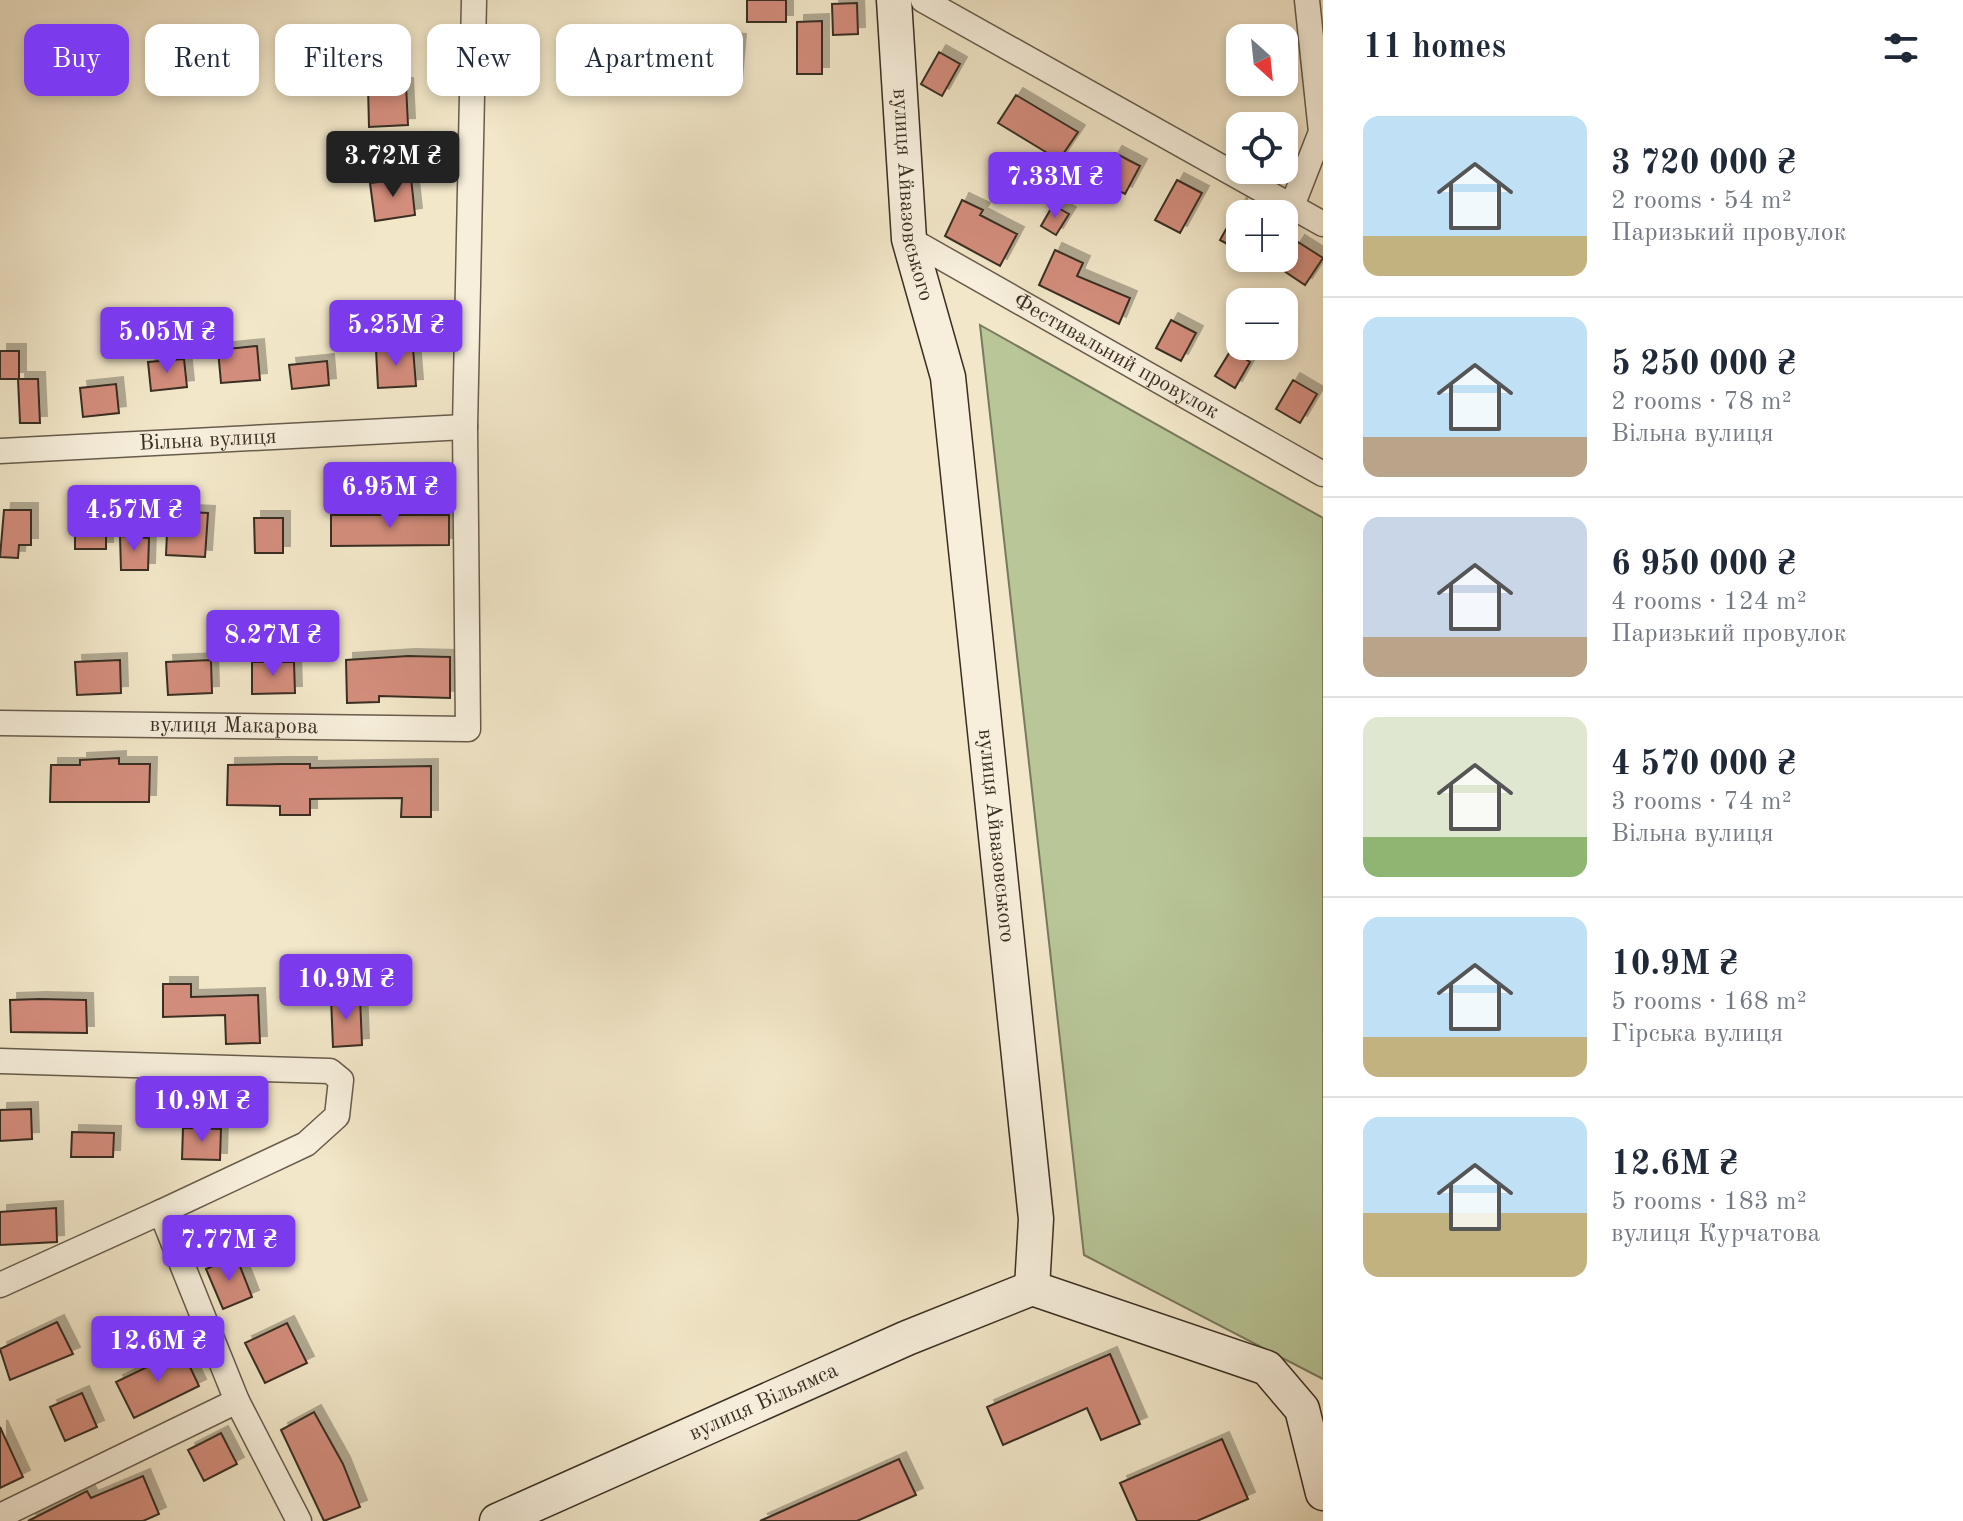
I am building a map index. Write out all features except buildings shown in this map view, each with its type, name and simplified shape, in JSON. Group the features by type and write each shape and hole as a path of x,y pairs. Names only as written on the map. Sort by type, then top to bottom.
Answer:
{"street":[{"path":"465,427 474,0"},
{"name":"вулиця Айвазовського","path":"894,0 909,239 948,377 1036,1219 1032,1288"},
{"path":"923,0 1281,200"},
{"path":"1294,200 1321,132 1307,0"},
{"path":"1298,209 1323,224"},
{"name":"Фестивальний провулок","path":"909,239 1323,474"},
{"name":"Вільна вулиця","path":"0,451 465,427"},
{"name":"вулиця Макарова","path":"0,723 468,729 465,427"},
{"path":"0,1061 330,1071 341,1080 337,1116 306,1144 0,1285"},
{"path":"161,1212 237,1401 299,1521"},
{"path":"1032,1288 1267,1368 1302,1409 1323,1493"},
{"name":"вулиця Вільямса","path":"497,1521 907,1338 1032,1288"},
{"path":"0,1516 237,1401"}],"green space":[{"path":"980,325 1323,518 1323,1379 1084,1255"}]}
